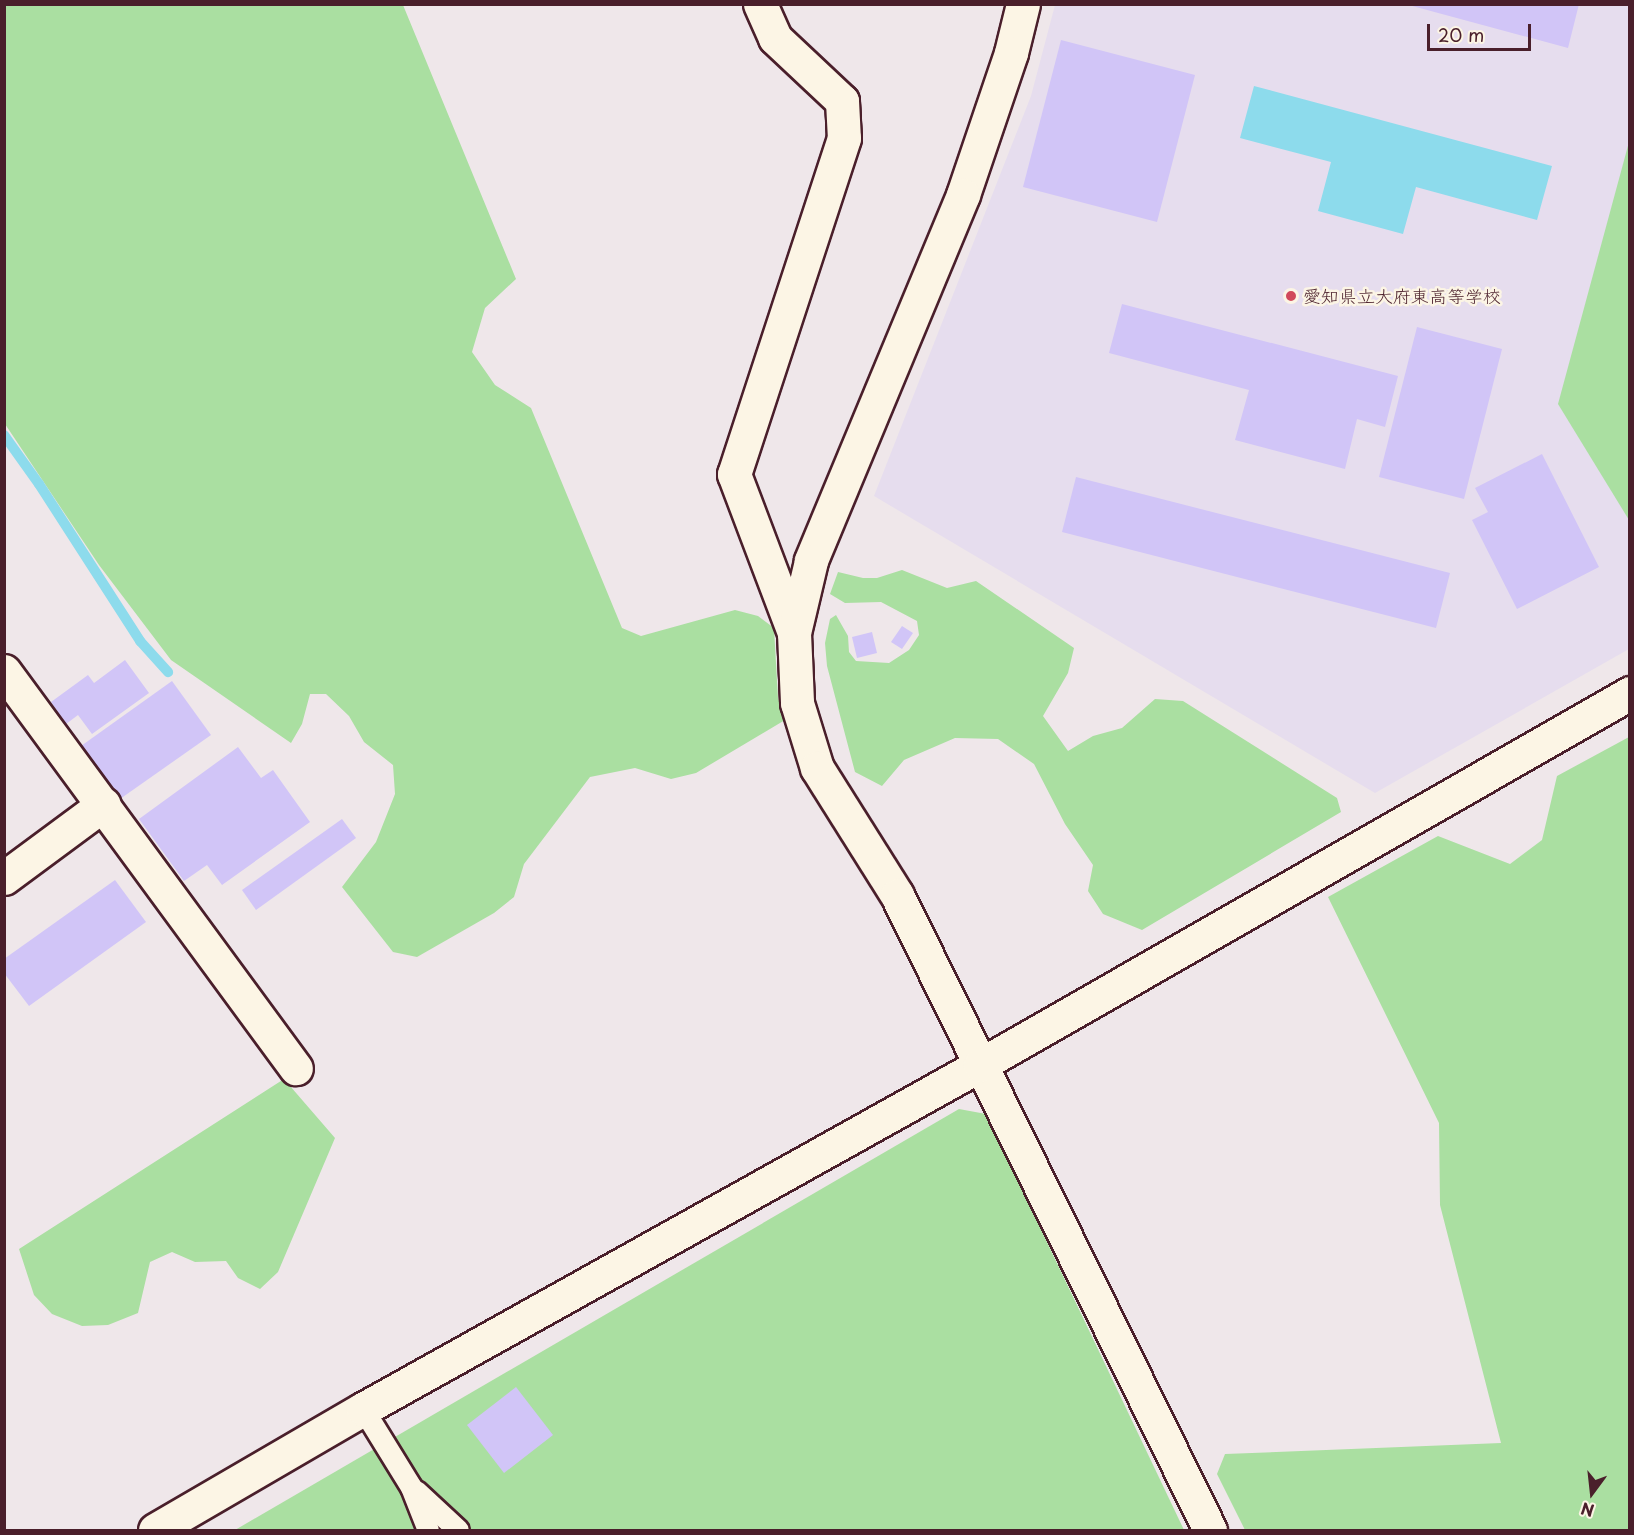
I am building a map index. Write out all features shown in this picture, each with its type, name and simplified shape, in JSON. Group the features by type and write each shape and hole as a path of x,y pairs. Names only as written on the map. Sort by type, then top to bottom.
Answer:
{"street":[{"path":"760,4 775,38 842,101 844,138 734,474 794,633"},
{"path":"1023,4 1011,52 963,195 811,561 794,633 797,703 817,768 897,895 1210,1530"},
{"path":"4,671 296,1068"},
{"path":"155,1530 363,1410 980,1065 1629,693"},
{"path":"4,878 104,804"}],"lane":[{"path":"363,1410 411,1487 428,1530"},
{"path":"411,1487 458,1530"}],"shaded area":[{"name":"愛知県立大府東高等学校","path":"1055,5 1629,5 1629,649 1375,793 874,496 1031,96"}],"green space":[{"path":"4,5 403,5 516,279 485,308 472,352 495,385 531,408 622,628 641,636 735,610 758,616 774,628 778,698 785,720 696,773 671,779 635,768 590,777 524,864 514,897 494,913 417,957 393,952 342,887 376,842 395,794 393,765 364,742 349,716 326,694 310,694 302,724 291,743 171,660 99,565 5,424"},
{"path":"1629,142 1629,520 1558,404"},
{"path":"902,570 947,588 976,581 1074,648 1068,673 1043,716 1068,751 1093,736 1122,728 1155,699 1183,701 1337,798 1341,812 1142,930 1103,914 1088,891 1093,865 1065,824 1034,764 998,739 955,738 904,760 882,786 855,772 827,666 825,643 830,619 836,615 848,636 849,652 856,661 889,663 909,650 919,635 917,621 881,602 845,603 830,594 838,572 863,578 877,578"},
{"path":"1629,737 1629,1530 1245,1530 1217,1474 1225,1454 1501,1443 1440,1205 1439,1123 1328,897 1438,836 1510,864 1542,840 1557,776"},
{"path":"284,1079 335,1138 278,1272 260,1289 238,1278 226,1261 195,1262 172,1252 150,1262 138,1313 108,1325 82,1326 52,1314 34,1295 19,1249"},
{"path":"959,1109 986,1114 1184,1530 235,1530"}],"water":[{"path":"1254,86 1552,166 1537,220 1416,187 1403,234 1318,211 1331,162 1240,138"}],"building":[{"path":"1405,4 1579,4 1568,48"},
{"path":"1061,40 1195,75 1157,222 1023,187"},
{"path":"1122,304 1398,376 1385,427 1357,419 1345,469 1235,440 1249,390 1109,353"},
{"path":"1417,327 1502,349 1464,499 1379,477"},
{"path":"1542,454 1599,567 1517,609 1472,520 1488,512 1475,488"},
{"path":"1076,477 1450,573 1436,628 1062,532"},
{"path":"902,626 913,633 902,649 891,642"},
{"path":"872,632 877,653 857,658 852,637"},
{"path":"125,660 149,693 92,734 78,715 66,724 51,702 88,675 94,683"},
{"path":"172,681 211,735 120,799 81,746"},
{"path":"238,747 261,778 273,770 310,822 222,885 207,865 184,881 139,819"},
{"path":"342,819 356,838 256,910 242,890"},
{"path":"115,880 146,922 29,1006 4,973 4,959"},
{"path":"516,1387 553,1435 504,1473 467,1425"}],"waterway":[{"path":"4,435 39,484 140,641 168,672"}],"place":[{"name":"愛知県立大府東高等学校","path":"1291,296"}]}
